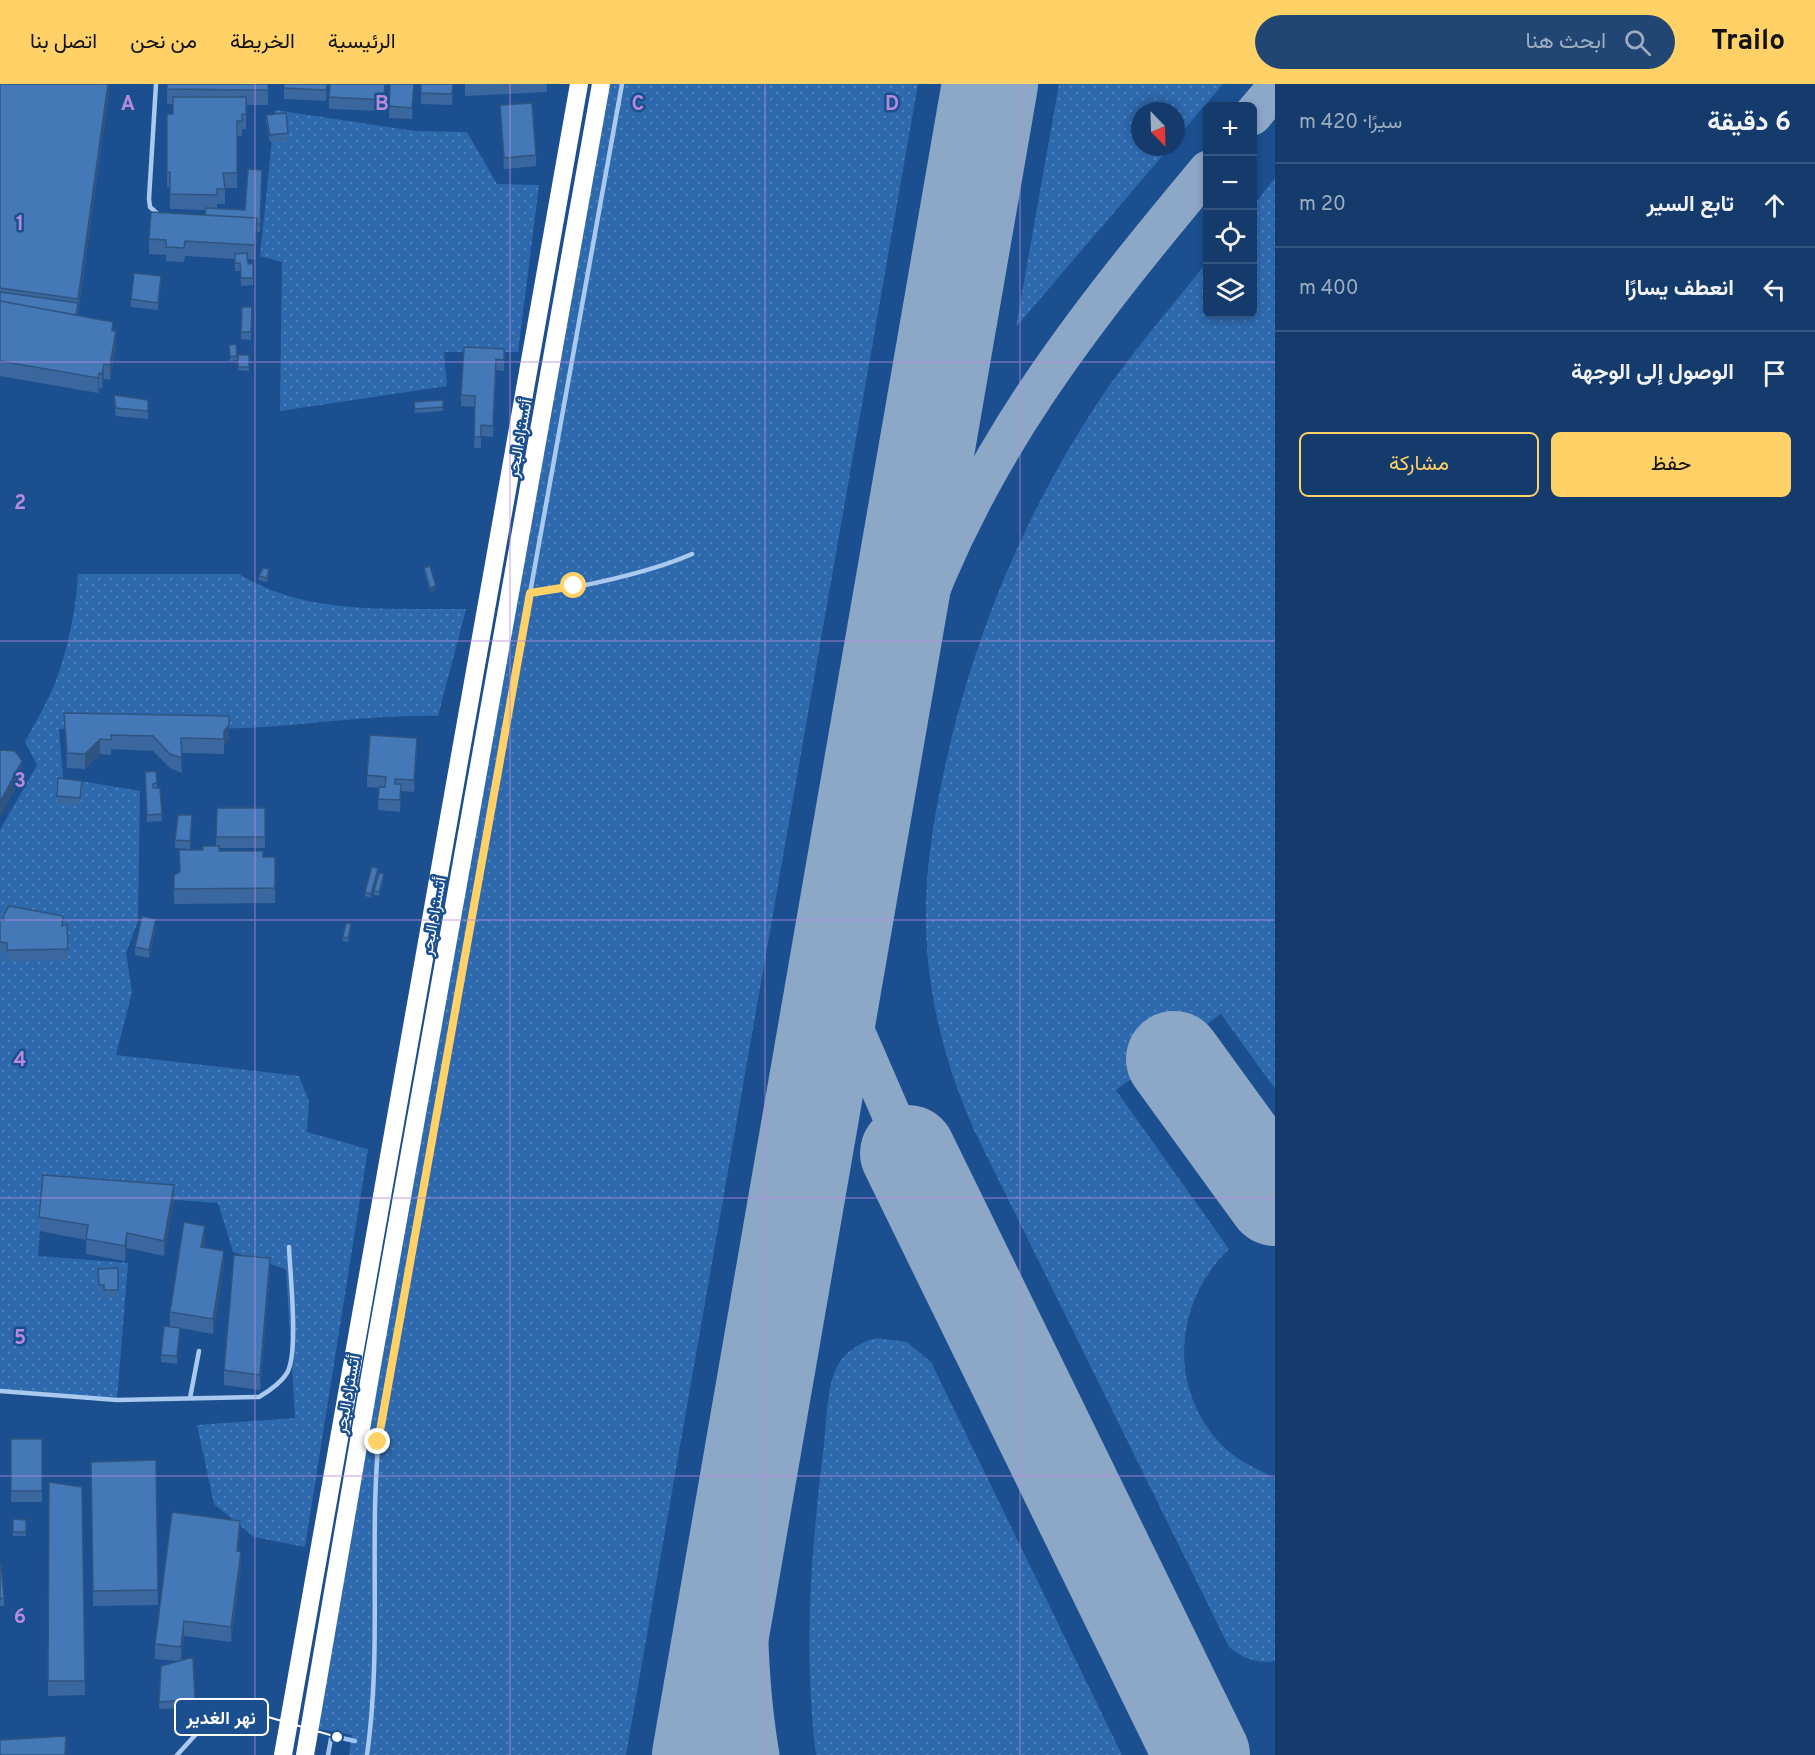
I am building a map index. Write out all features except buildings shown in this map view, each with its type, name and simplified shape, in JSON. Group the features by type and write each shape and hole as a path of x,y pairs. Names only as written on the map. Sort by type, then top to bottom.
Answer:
{"highway":[{"name":"أتستراد البحر","path":"283,1755 579,84"},
{"name":"أتستراد البحر","path":"305,1755 372,1365 602,84"}],"lane":[{"path":"156,84 149,199 150,207 163,219"},
{"path":"368,1755 373,1701 377,1465 381,1418 622,84"},
{"path":"530,593 563,589 647,569 692,554"},
{"path":"0,1391 117,1400 259,1397 275,1387 288,1372 293,1353 289,1247"},
{"path":"190,1398 199,1351"},
{"path":"177,1755 220,1708"}],"shaded area":[{"path":"600,84 918,84 626,1755 349,1755 352,1735 310,1727"},
{"path":"1059,84 1223,84 1208,102 1203,102 1203,107 1185,128 1185,102 1131,102 1131,156 1162,156 1016,327"},
{"path":"275,110 415,131 467,132 497,184 539,185 518,352 444,352 447,386 280,411 282,262 260,256"},
{"path":"1275,178 1275,1089 1221,1014 1116,1090 1229,1249 1210,1271 1196,1296 1187,1322 1184,1349 1186,1376 1194,1403 1208,1428 1227,1450 1275,1478 1275,1661 1268,1662 1250,1659 1229,1647 974,1130 950,1068 939,1026 934,1005 926,938 926,893 933,826 953,731 983,633 1021,539 1044,493 1096,405 1136,350 1203,267 1203,318 1257,318 1257,201"},
{"path":"78,574 239,574 265,588 320,603 378,609 466,609 438,716 389,717 242,728 59,729 63,778 140,791 138,921 126,953 132,992 116,1055 299,1076 309,1101 307,1132 368,1149 305,1547 254,1537 214,1504 197,1425 295,1418 286,1269 233,1252 218,1203 43,1190 38,1256 128,1263 117,1400 0,1391 0,830 37,765 25,742 60,670 71,629"},
{"path":"876,1338 907,1342 931,1362 1122,1755 816,1755 810,1676 810,1599 815,1522 829,1395 833,1376 844,1356 858,1345"}],"waterway":[{"path":"328,1755 331,1739 337,1737 355,1741"}],"taxiway":[{"path":"1257,110 1275,89"},
{"path":"858,843 881,767 909,649 934,580 964,516 1034,395 1074,338 1203,176"},
{"path":"834,982 908,1153"},
{"path":"749,1472 749,1650 760,1755"}],"runway":[{"path":"700,1755 990,84"},
{"path":"1174,1059 1275,1198"},
{"path":"908,1153 1202,1755"}],"place":[{"name":"نهر الغدير","path":"337,1737"}],"route":[{"path":"378,1442 530,593 574,586"}]}
